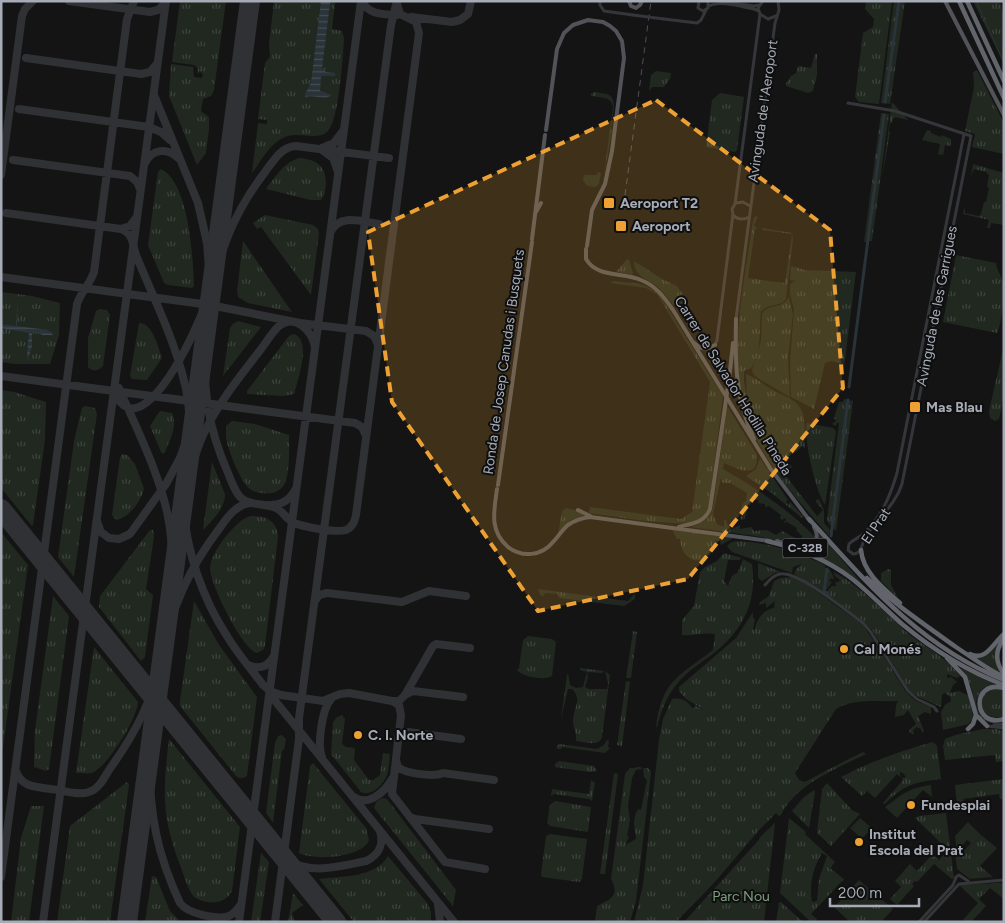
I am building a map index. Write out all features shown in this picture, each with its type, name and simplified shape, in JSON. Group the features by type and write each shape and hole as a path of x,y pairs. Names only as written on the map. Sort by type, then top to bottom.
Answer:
{"highway":[{"path":"959,1 1004,98"},
{"path":"967,1 1004,81"},
{"name":"C-32B","path":"809,518 897,612 941,646 979,668 1004,677"},
{"name":"C-32B","path":"768,541 818,558 844,573 867,591 902,624 938,651 1004,687"},
{"path":"861,550 863,561 872,575 918,619"},
{"path":"848,560 883,593 985,667 1004,677"},
{"path":"959,648 975,656 981,656 988,652 1004,634"},
{"path":"1004,639 999,646 997,655 1004,677"},
{"path":"938,651 965,677 976,715 987,726"},
{"path":"1004,687 987,688 979,701 981,712 984,716 992,720 1004,719"},
{"path":"968,729 973,724 976,715"}],"main road":[{"path":"629,1 634,8 638,7 642,2"},
{"path":"945,1 1004,115"},
{"name":"Carrer de Salvador Hedilla Pineda","path":"559,43 564,33 573,25 588,20 597,20 610,26 618,33 624,44 624,60 612,152 605,184 592,210 586,259 596,270 639,279 658,291 673,310 785,490 809,518"},
{"name":"Ronda de Josep Canudas i Busquets","path":"559,43 493,514 494,527 508,546 522,554 534,554 545,549 572,522 581,518 677,528 768,541"},
{"path":"535,214 541,203"},
{"path":"677,528 698,522 704,518 710,509 736,319"},
{"path":"736,319 735,365 737,387 746,419 762,455"},
{"path":"690,339 704,349 710,349 715,345"},
{"path":"578,510 594,518"},
{"name":"C-32B","path":"768,541 802,548 810,546 816,541 817,535 809,518"}],"street":[{"path":"600,1 602,9 606,12 695,23 701,19 709,6 713,4 754,8 759,12"},
{"path":"699,1 698,6 701,10 701,19"},
{"path":"708,1 709,6"},
{"path":"720,1 754,6 761,2"},
{"name":"Avinguda de l'Aeroport","path":"715,345 761,2"},
{"name":"Avinguda de l'Aeroport","path":"736,319 749,217 752,212 750,206 776,16 779,10 777,2"},
{"path":"701,10 706,10"},
{"name":"Avinguda de l'Aeroport","path":"759,12 769,19 776,16"},
{"path":"848,103 895,111 964,134"},
{"name":"Avinguda de les Garrigues","path":"861,550 856,554 852,553 848,550 848,545 863,534 876,520 890,495 897,473 964,134 971,136 902,484 892,503"},
{"name":"Avinguda de l'Aeroport","path":"735,204 743,202 750,206"},
{"path":"733,214 740,219 749,217"},
{"name":"El Prat","path":"861,550 867,535 892,503"},
{"path":"764,585 780,574 794,576 856,618 870,631 910,694 934,707 937,711"},
{"path":"987,726 1004,724"},
{"path":"987,726 1004,728"},
{"path":"919,922 953,885 956,877 959,875 971,882"},
{"path":"924,922 964,878"},
{"path":"955,880 961,883 1004,880"}],"highlighted area":[{"path":"656,100 830,230 843,388 688,579 538,611 392,402 368,232"}],"green space":[{"path":"180,1 226,1 214,90 211,96 203,99 201,111 209,117 206,153 197,165 169,96 171,64 193,67 194,77 202,78 203,74 200,72 197,74 198,68 194,65 172,62"},
{"path":"274,1 337,1 335,3 332,29 342,31 344,38 340,88 335,116 327,132 318,136 290,135 285,137 275,143 252,173 258,123 267,124 267,120 258,119 265,63 270,57 269,44"},
{"path":"866,1 892,1 879,104 859,102 855,97 863,33 873,27 874,19 865,9"},
{"path":"894,1 905,1 890,104 881,103"},
{"path":"973,1 1000,1 1004,20 1004,64"},
{"path":"815,54 817,54 817,75 813,91 808,93 786,86 791,76 796,73 798,66 811,68"},
{"path":"977,70 1004,123 1004,154 972,147 975,134 965,131 974,87 973,72"},
{"path":"656,71 671,73 670,79 664,87 652,87 649,91 651,75"},
{"path":"594,92 609,95 612,97 614,105 612,131 603,182 613,107 608,99 592,96 591,94"},
{"path":"720,93 744,97 737,150 735,152 706,147 712,100"},
{"path":"892,102 908,120 895,117 892,123 890,123 882,179"},
{"path":"881,113 889,114 872,241 864,242"},
{"path":"927,130 941,137 941,135 951,139 951,146 945,145 943,155 938,154 940,144 922,140"},
{"path":"300,158 315,162 324,172 326,184 321,200 311,200 266,189 285,166"},
{"path":"973,164 1004,173 1004,225 991,223 990,228 987,228 989,220 963,214 965,206 965,213 979,216 981,214 989,188 987,187 989,175 987,172 974,169 971,176"},
{"path":"161,169 170,177 178,189 188,222 194,286 192,288 164,283 148,245 158,172"},
{"path":"598,172 601,173 599,184 595,187 587,186 583,180 584,175 596,175"},
{"path":"265,215 313,225 318,229 319,234 311,295 261,227 257,229 253,223"},
{"path":"755,216 758,217 754,225 757,229 755,229 748,278 785,283 792,234 762,230 762,228 792,233 793,240 786,299 780,304 766,307 761,312 757,357 751,368 744,371 747,397 746,374 791,399 802,411 804,417 805,449 802,446 789,456 788,460 792,467 785,473 783,465 775,457 786,476 817,516 823,510 816,502 819,499 824,510 824,523 830,530 829,536 769,461 751,428 745,410 740,388 738,340 742,291"},
{"path":"243,241 292,312 248,303 238,297 237,291"},
{"path":"956,255 996,263 1004,285 1002,315 997,333 943,322"},
{"path":"627,259 629,260 632,275 616,272"},
{"path":"634,261 677,286 682,293 679,304 673,305 660,289 643,278 637,271"},
{"path":"791,266 805,270 856,272 844,367 843,364 831,361 825,363 814,409 791,397 790,362 794,310 790,294 790,284 795,281 790,280"},
{"path":"613,281 644,285 655,292 661,297 723,396 709,506 702,519 687,524 645,521 589,513 590,507 681,519 692,512 710,382 657,294 646,288 610,283"},
{"path":"1,292 32,296 60,303 59,335 50,364 1,362"},
{"path":"789,297 793,314 788,359 790,397 759,379 752,370 761,340 762,313 768,308 783,304"},
{"path":"99,309 107,310 110,315 103,366 100,369 93,370 88,367 88,338 96,311"},
{"path":"238,321 261,327 223,376 230,328"},
{"path":"139,323 144,324 151,331 162,358 147,380 132,379 130,376"},
{"path":"294,334 302,344 303,352 301,370 294,394 284,396 247,394 247,391 289,336"},
{"path":"1004,345 1004,383 1001,411 999,419 995,421 990,418 989,411"},
{"path":"1,390 46,402 45,440 32,526 1,488"},
{"path":"844,399 853,401 836,531 827,519 839,423 836,426 832,424 836,421 834,418 839,402 843,402"},
{"path":"85,406 95,408 97,414 74,577 58,557 74,441 82,408"},
{"path":"727,406 756,453 757,462 752,470 741,470 724,463 723,469 748,484 794,517 815,537 811,544 802,547 762,537 691,527 705,520 713,508","holes":["721,478 723,483 730,483 747,493 746,501 741,508 742,514 740,518 742,520 745,518 748,506 753,500 759,500 758,503 765,504 765,507 769,506 781,515 780,518 782,520 785,518 786,520 783,523 787,522 797,528 796,530 802,538 795,538 782,531 776,535 767,530 754,531 751,527 740,529 740,525 732,529 728,526 726,520 724,520 724,527 717,524 713,514"]},
{"path":"161,411 172,413 174,417 171,438 163,454 150,426"},
{"path":"232,421 255,424 289,435 287,475 285,483 279,490 261,493 250,489 246,485 239,473 227,442 226,426"},
{"path":"807,423 833,428 836,431 825,505 811,465 806,431"},
{"path":"122,454 127,455 135,464 144,489 134,508 121,519 116,520 112,515"},
{"path":"760,458 788,500 786,502 788,504 790,503 789,501 803,516 802,518 773,494 746,476 756,469"},
{"path":"212,462 225,494 225,499 218,514 203,530"},
{"path":"566,508 576,510 584,516 571,520 558,534 562,511"},
{"path":"251,516 270,520 276,527 278,537 265,646 263,650 257,653 243,640 228,615 215,587 210,568 214,554 225,537 245,518"},
{"path":"150,530 153,530 154,537 146,589 153,595 145,657 141,661 99,607 100,596"},
{"path":"672,530 733,538 721,545 720,541 715,540 709,555 704,559 698,560 686,555 680,539 677,539"},
{"path":"1,532 28,565 1,762"},
{"path":"819,533 867,589 844,571 811,551 817,543"},
{"path":"736,541 770,546 804,556 825,565 825,568 831,572 834,579 831,578 829,581 832,582 824,593 794,574 796,569 802,564 793,567 792,573 732,552 727,546"},
{"path":"724,553 742,558 739,560 728,560 724,581 728,586 732,576 738,572 743,559 752,564 753,588 748,610 730,638 716,652 686,674 676,685 662,710 656,727 659,711 668,689 682,673 713,650 715,634 682,635 682,620 694,606 700,572 717,561"},
{"path":"758,563 781,572 775,573 762,581 758,578"},
{"path":"888,569 891,570 891,585 898,598 881,581 881,573"},
{"path":"833,572 862,592 910,635 955,670 960,676 957,678 947,674 947,678 951,677 957,682 953,685 950,693 959,691 970,696 973,717 969,724 943,730 941,712 945,705 951,701 950,696 944,693 942,695 941,707 916,696 909,690 872,630 863,621 827,595 827,591 832,586 837,586 836,582 841,581"},
{"path":"793,577 808,585 863,625 906,692 916,701 931,707 931,714 925,712 918,716 924,731 922,733 921,729 917,727 913,730 914,735 910,733 909,730 916,724 908,710 904,715 895,717 898,701 858,702 836,709 795,773 799,780 805,782 863,752 866,754 842,765 806,786 787,804 781,815 779,816 776,813 760,829 714,883 676,922 634,922 643,885 659,740 663,719 672,699 681,699 687,702 693,709 695,706 704,710 686,699 679,691 679,687 736,638 753,612 753,618 755,619 753,629 755,630 761,616 774,608 775,601 766,608 766,603 759,605 760,602 769,596 774,581 780,578"},
{"path":"538,589 628,601 635,593 635,599 624,606 559,598 558,594 545,593 544,596 540,595"},
{"path":"53,596 69,616 49,769 46,771 34,767 35,730"},
{"path":"194,601 219,645 257,697 247,776 243,778 236,776 180,706"},
{"path":"633,631 637,632 631,678 626,678"},
{"path":"528,636 552,639 556,642 552,676 534,678 524,675 517,670 519,668 523,640"},
{"path":"1001,638 997,650 1002,674 976,658 981,658"},
{"path":"94,647 138,702 133,719 121,741 106,761 99,769 92,773 76,773"},
{"path":"959,667 994,684 982,690 976,702 982,717 997,723 984,721 980,716 977,711 970,684"},
{"path":"580,668 604,671 602,673 587,672 580,670"},
{"path":"605,671 610,675 602,737 595,743 576,741 573,716 577,696 572,689 568,689 561,719 568,673 570,685 576,688 583,687 587,672 588,677 585,687 589,689 607,689 608,683"},
{"path":"626,681 630,682 622,746 617,745"},
{"path":"992,688 1004,690 1004,716 990,716 980,706 982,696"},
{"path":"342,715 345,719 342,744 346,747 355,748 354,760 369,780 373,780 380,775 383,753 390,754 389,768 383,783 369,793 361,792 331,754 333,722"},
{"path":"983,729 997,729 1004,732 1004,761 996,762 995,755 945,760 943,746 945,739"},
{"path":"282,735 286,739 284,750 282,750 273,823 266,813 275,743 278,736"},
{"path":"169,739 240,827 232,891 229,896 220,901 209,902 194,897 174,847 169,831 165,802"},
{"path":"607,740 609,741 608,747 610,748 605,753 562,747 558,749 556,747 559,744 597,749 604,745"},
{"path":"933,742 937,746 941,779 910,786 898,792 885,804 883,803 903,780 901,778 906,777 903,773 900,772 900,777 897,774 875,798 867,791 862,796 841,777 886,757"},
{"path":"559,761 594,766 597,771 590,772 555,767 555,764"},
{"path":"313,763 366,828 369,840 365,846 357,851 326,857 315,857 299,853 310,766"},
{"path":"641,767 642,769 636,770 632,778 628,806 630,820 627,836 629,837 625,845 636,839 635,815 638,809 641,810 647,780 644,777 643,768 648,768 651,772 636,901 630,922 595,922 597,906 610,899 614,893 615,889 611,879 625,774 630,768"},
{"path":"614,773 618,774 605,874 600,874"},
{"path":"1004,779 1004,799 1000,799 999,794 963,799 964,804 957,804 955,785"},
{"path":"591,780 595,783 592,801 554,794 551,796 552,789 589,794"},
{"path":"127,782 129,785 110,922 57,922 70,826"},
{"path":"827,783 852,810 860,814 831,846 817,833 822,789"},
{"path":"931,785 932,797 923,790 897,818 885,807 911,790"},
{"path":"814,790 809,828 792,811 803,798"},
{"path":"382,798 387,799 456,890 453,906 374,808 376,802"},
{"path":"555,801 591,807 588,832 550,826 547,823 550,805"},
{"path":"31,806 44,806 29,922 11,922 21,838"},
{"path":"946,813 954,878 952,879 934,864 917,882 915,881 912,884 914,886 897,905 890,899 901,887 895,881 910,864 917,871 931,856 933,855 939,860 948,850 915,818"},
{"path":"789,818 806,832 805,834 835,862 830,868 844,879 811,914 817,919 815,922 811,922 780,893","holes":["822,853 827,856 819,879 817,901 812,902 811,883 814,870"]},
{"path":"860,818 872,828 862,839 850,828"},
{"path":"968,822 981,835 963,855 961,854 971,843 967,840 957,852 955,836"},
{"name":"Parc Nou","path":"775,823 764,922 684,922 762,835"},
{"path":"550,834 587,839 582,879 579,882 542,877 546,836"},
{"path":"981,835 997,848 980,866 993,877 970,879 957,869 955,852 963,855"},
{"path":"261,853 269,862 260,922 251,922"},
{"path":"388,856 428,904 431,912 431,922 354,922 319,879 357,875 367,872 382,863"},
{"path":"152,876 156,877 170,911 181,922 145,922"},
{"path":"859,880 893,909 881,922 850,922 834,907"},
{"path":"1004,883 1004,899 990,888 979,899 986,906 971,922 961,922 978,903 959,885"},
{"path":"293,893 303,905 292,913 295,922 288,922"},
{"path":"779,902 781,902 803,922 776,922"},
{"path":"737,913 758,915 757,922 736,922"}],"shaded area":[{"path":"321,1 330,1 322,69 326,72 335,73 335,76 321,77 320,91 332,95 329,97 305,97 311,83"},
{"path":"18,298 17,326 48,330 53,335 32,333 32,346 28,360 29,333 1,328 1,324 16,326"}],"waterway":[{"path":"885,102 899,1"},
{"path":"976,1 1004,63"},
{"path":"849,387 884,115"},
{"path":"49,332 53,333"},
{"path":"831,536 848,400"},
{"path":"827,569 824,591 828,594"}],"taxiway":[{"path":"1,175 22,16 25,9 33,1"},
{"path":"69,1 150,12 158,10 165,3"},
{"path":"1,877 77,304 94,272 127,19 134,1"},
{"path":"43,922 166,1"},
{"path":"239,922 361,1"},
{"path":"362,1 372,11 397,15"},
{"path":"275,922 299,739 299,718 391,25 397,1"},
{"path":"411,17 452,22 460,20 468,14 471,1"},
{"path":"205,342 206,393 211,424 221,456 240,497 248,502 276,508 291,521 303,526 335,531 346,530 350,527 356,515 419,33 416,22 400,14 397,4"},
{"path":"26,58 141,74 150,72 157,64"},
{"path":"154,95 198,203 207,243 210,281"},
{"path":"19,109 149,127 161,132 170,140"},
{"path":"322,148 334,143 343,131"},
{"path":"210,305 217,268 228,235 244,203 282,152 296,146 389,158"},
{"path":"322,150 333,158 338,172"},
{"path":"145,163 148,158 160,151 169,152 178,158"},
{"path":"13,160 130,176 137,182 140,189"},
{"path":"6,213 121,229 130,226 136,218"},
{"path":"331,231 335,225 346,220 379,224"},
{"path":"121,229 132,240 136,255 173,345 184,381 189,419 187,474"},
{"path":"1,277 210,305 300,323 366,331 374,336 378,345"},
{"path":"205,336 210,300"},
{"path":"114,391 119,401 129,408 140,406 152,398 176,366 206,302"},
{"path":"184,497 197,450 215,413 228,392 276,329 285,323 297,323 307,330 315,347"},
{"path":"1,376 355,423 362,427 366,436"},
{"path":"119,388 148,454 165,505 172,550 170,599"},
{"path":"192,423 198,391"},
{"path":"97,521 101,532 109,538 119,539 130,534 166,484 180,458 187,439"},
{"path":"270,505 285,501 291,497 295,490"},
{"path":"163,654 171,620 183,588 199,558 232,513 240,506 250,503"},
{"path":"183,507 192,558 210,606 231,642 263,685 270,691 281,695 323,701 340,694 349,693 392,701 399,705 401,715 392,794 445,862 485,869"},
{"path":"315,601 319,595 327,593 402,602 429,591 466,596"},
{"path":"392,701 399,701 405,695 433,646 436,644 470,648"},
{"path":"16,771 21,780 35,787 80,793 89,792 96,788 128,741 143,713 155,683 164,649"},
{"path":"248,665 256,667 266,665 274,656"},
{"path":"271,691 276,702 454,922"},
{"path":"405,695 413,691 463,697"},
{"path":"322,757 320,744 321,727 325,711 331,699"},
{"path":"398,740 402,734 408,732 461,739"},
{"path":"396,760 398,767 413,773 433,775 443,773 494,780"},
{"path":"149,762 151,800 156,834 160,851 180,903 196,913 217,917 231,915 241,904"},
{"path":"354,797 359,800 376,797 392,779"},
{"path":"410,817 489,829"},
{"path":"283,857 293,863 313,868 334,867 366,861 374,856 381,845 380,831"},
{"path":"438,904 440,922"}],"runway":[{"path":"127,922 250,1"},
{"path":"1,509 336,922"}],"railway":[{"path":"625,195 651,1"}],"place":[{"name":"Aeroport T2","path":"609,203"},
{"name":"Aeroport","path":"621,226"},
{"name":"Mas Blau","path":"915,407"},
{"name":"Cal Monés","path":"844,649"},
{"name":"C. I. Norte","path":"358,735"},
{"name":"Fundesplai","path":"911,805"},
{"name":"Institut Escola del Prat","path":"859,842"}]}
